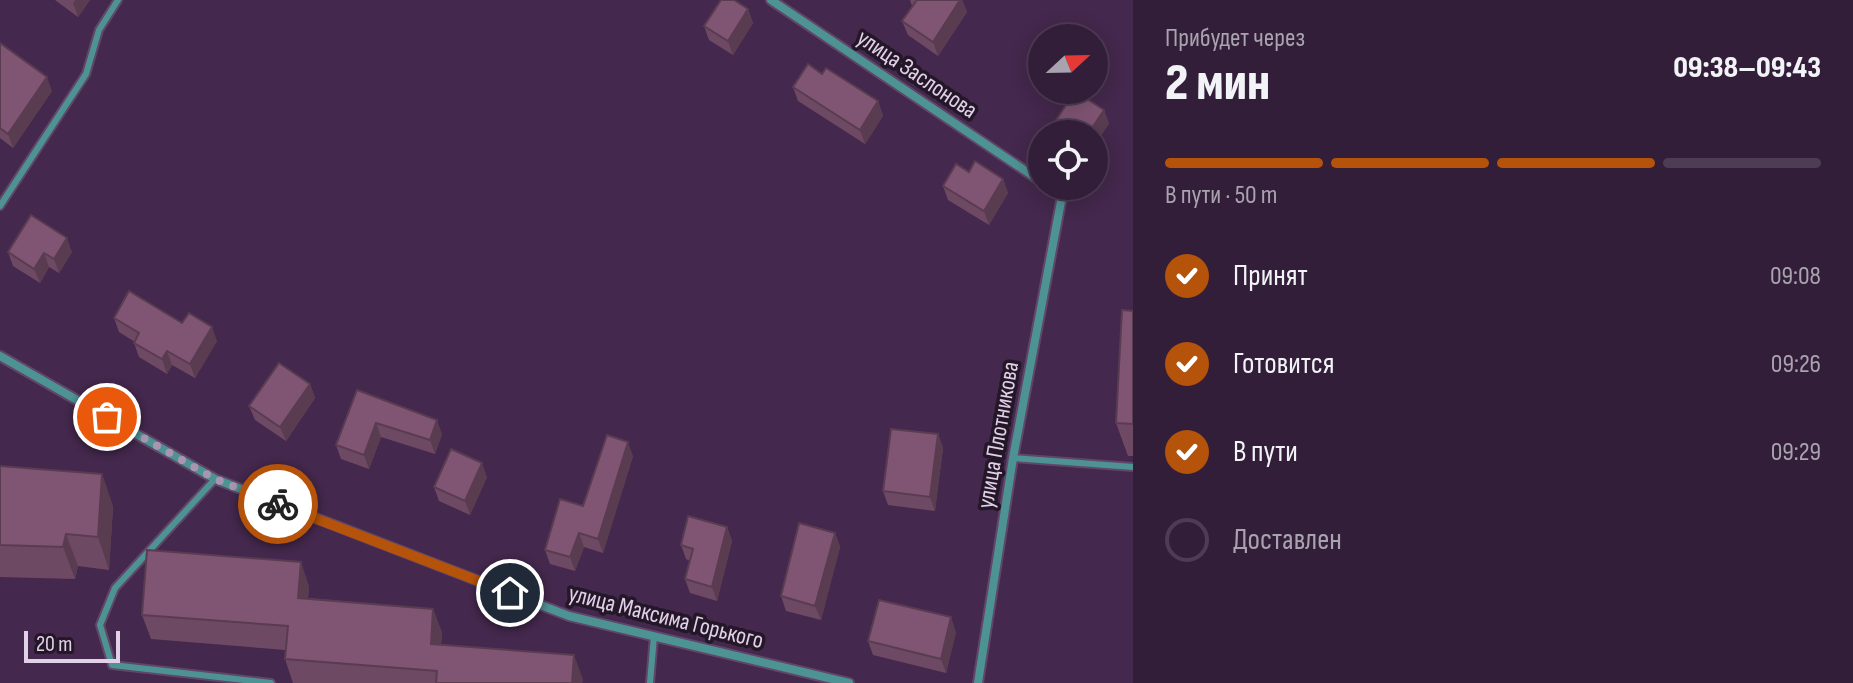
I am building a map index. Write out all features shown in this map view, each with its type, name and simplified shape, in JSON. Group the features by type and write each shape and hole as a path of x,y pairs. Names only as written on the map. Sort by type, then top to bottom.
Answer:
{"street":[{"name":"улица Заслонова","path":"771,0 1028,173"},
{"name":"улица Плотникова","path":"978,683 1013,458 1061,200"},
{"name":"улица Максима Горького","path":"0,356 215,479 569,616 849,683"}],"lane":[{"path":"0,206 86,74 99,30 118,0"},
{"path":"1013,458 1133,467"},
{"path":"215,479 115,588 100,625 112,665 271,683"},
{"path":"650,683 654,636"}],"building":[{"path":"721,0 734,0 748,9 728,41 704,26"},
{"path":"917,0 960,0 933,42 902,21"},
{"path":"0,43 47,77 8,134 0,128"},
{"path":"808,64 822,74 826,68 878,101 860,130 793,87"},
{"path":"1067,104 1095,104 1104,110 1097,120 1056,120"},
{"path":"975,161 1003,179 984,211 943,186 956,164 969,172"},
{"path":"31,215 67,238 54,259 44,253 34,269 8,252"},
{"path":"129,291 182,323 189,313 212,327 190,364 167,351 162,359 134,343 139,333 114,318"},
{"path":"1122,310 1133,311 1133,424 1116,423"},
{"path":"279,363 310,384 280,427 249,406"},
{"path":"357,390 437,420 430,440 376,423 364,455 336,445"},
{"path":"891,429 938,434 930,497 883,491"},
{"path":"607,435 628,442 598,539 579,533 570,557 545,550 560,499 583,506"},
{"path":"451,449 482,463 465,501 434,487"},
{"path":"0,466 102,474 98,537 66,534 63,547 0,545"},
{"path":"688,516 727,527 712,587 685,579 693,549 681,545"},
{"path":"799,523 835,533 815,606 781,596"},
{"path":"147,550 301,562 298,598 433,609 431,644 574,655 572,683 436,683 437,671 285,659 288,626 142,615"},
{"path":"879,600 951,617 941,659 868,641"}],"way so far":[{"path":"107,417 215,479 278,504"}],"route":[{"path":"278,504 510,593"}]}
